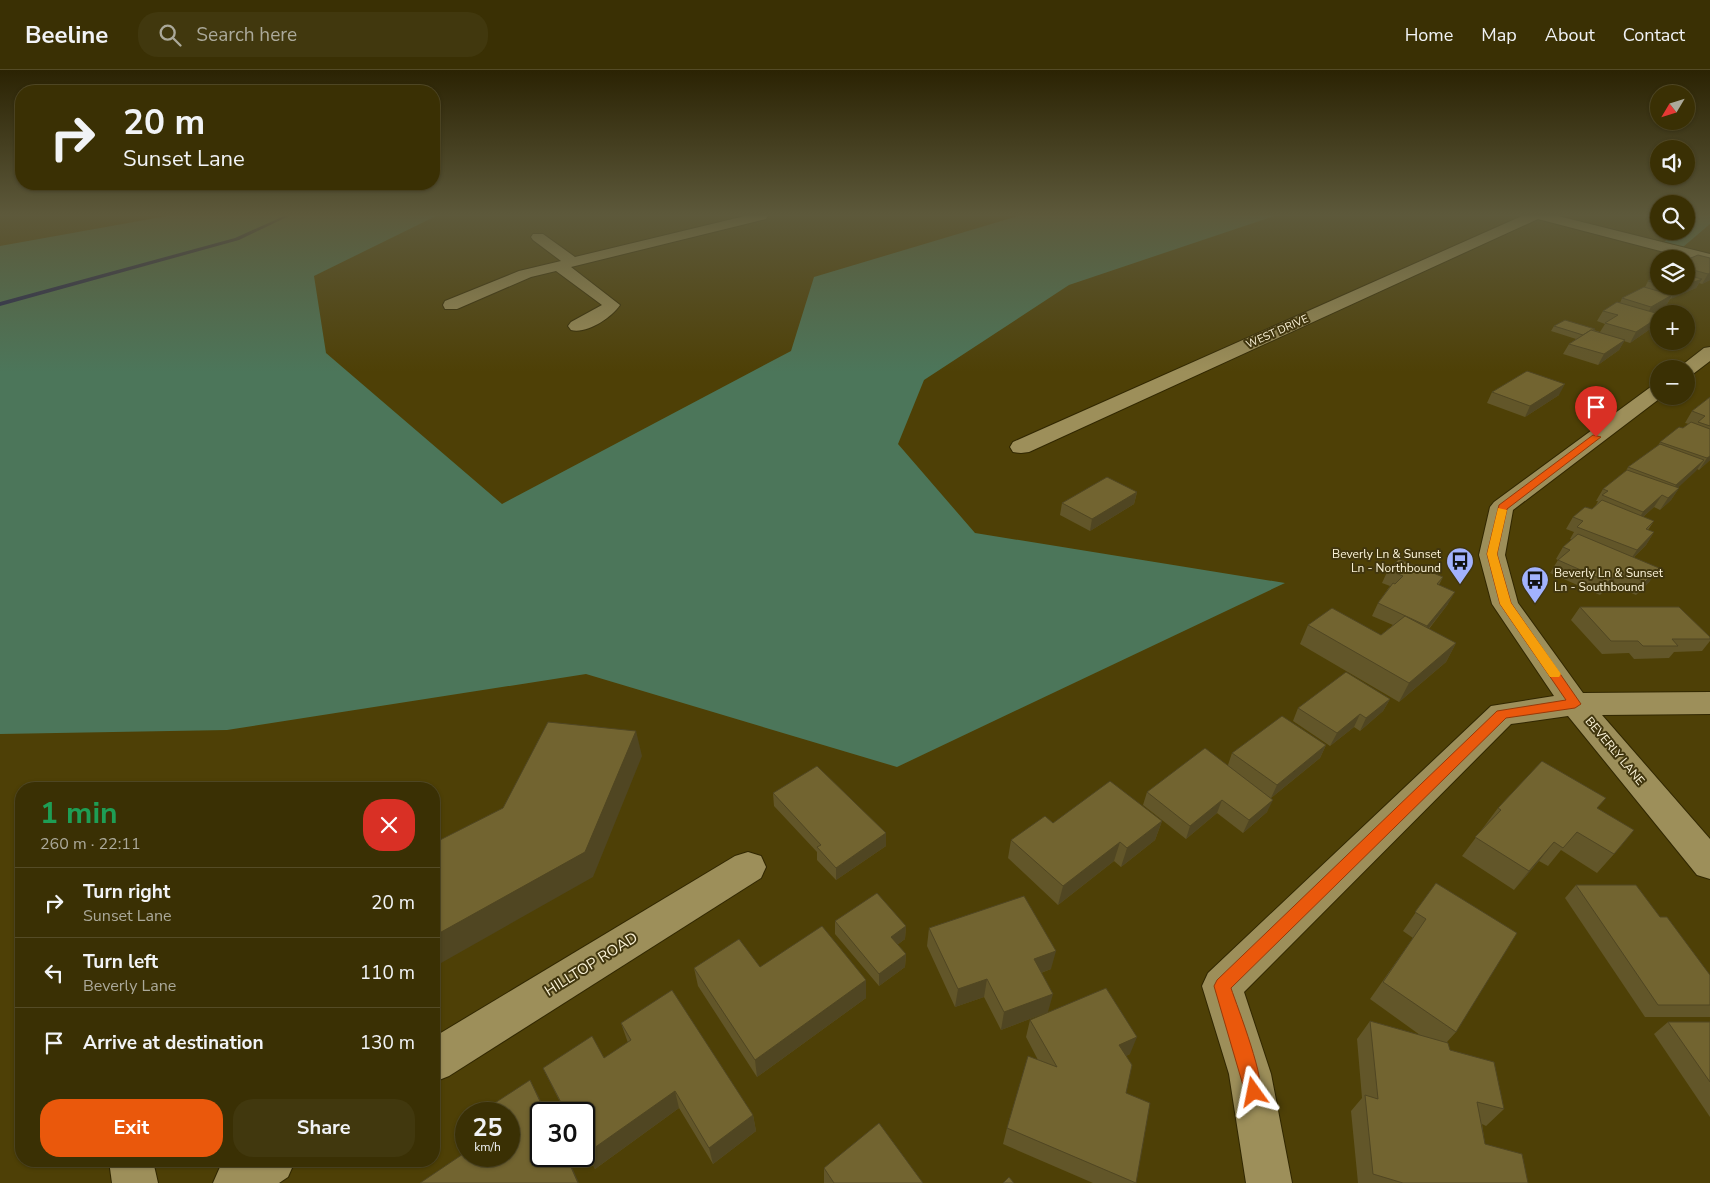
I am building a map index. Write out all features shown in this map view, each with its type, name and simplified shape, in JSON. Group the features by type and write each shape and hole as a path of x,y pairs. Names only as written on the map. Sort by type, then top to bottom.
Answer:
{"street":[{"path":"451,305 525,274 549,268"},
{"path":"570,268 612,305 604,313 577,326"},
{"name":"WEST DRIVE","path":"1021,447 1418,268"},
{"path":"1695,363 1710,352"},
{"name":"BEVERLY LANE","path":"1650,397 1502,507 1492,554 1505,604 1575,704 1710,864"},
{"path":"1269,1183 1250,1074 1222,986 1502,714 1575,704 1710,703"},
{"name":"HILLTOP ROAD","path":"440,1057 748,867"},
{"path":"236,1183 262,1167"}],"green space":[{"path":"0,268 330,268 314,276 326,353 502,504 791,351 814,277 844,268 1120,268 1069,285 924,380 898,444 975,533 1285,583 897,767 586,674 227,730 0,734"}],"building":[{"path":"1695,268 1710,268 1710,273 1695,270"},
{"path":"1644,287 1650,289 1650,295 1672,295 1650,307 1622,298"},
{"path":"1617,302 1650,311 1650,323 1636,332 1605,323 1618,315 1603,311"},
{"path":"1565,320 1595,329 1583,335 1554,326"},
{"path":"1591,330 1625,340 1604,354 1569,344"},
{"path":"1527,371 1565,384 1530,406 1492,392"},
{"path":"1710,397 1710,426 1698,422 1705,416 1692,411"},
{"path":"1691,422 1710,429 1710,456 1707,458 1660,442 1679,427 1683,428"},
{"path":"1660,444 1704,460 1676,485 1628,467"},
{"path":"1627,470 1679,488 1668,498 1662,495 1643,512 1602,495 1608,491 1603,489"},
{"path":"1107,477 1137,492 1092,519 1062,503"},
{"path":"1602,500 1654,521 1646,529 1654,532 1637,550 1577,527 1583,521 1573,517 1585,507 1592,509"},
{"path":"1578,534 1659,568 1645,582 1620,571 1608,582 1558,560 1570,550 1563,547"},
{"path":"1399,559 1443,577 1437,584 1455,592 1427,626 1378,603 1393,583 1395,584 1403,576 1388,570"},
{"path":"1580,607 1679,607 1710,639 1672,639 1678,646 1643,646 1638,641 1611,641"},
{"path":"1332,608 1381,635 1405,616 1456,643 1409,683 1308,625"},
{"path":"1346,672 1390,699 1366,718 1360,714 1337,733 1298,708"},
{"path":"1282,716 1326,745 1277,785 1232,753"},
{"path":"548,722 636,731 585,852 440,933 440,840 503,808"},
{"path":"1205,748 1273,800 1249,820 1222,800 1190,826 1147,792"},
{"path":"1542,761 1606,798 1597,808 1634,830 1614,854 1577,832 1563,848 1554,842 1529,871 1475,837 1501,810 1498,808"},
{"path":"817,766 886,833 836,868 817,847 821,845 773,793"},
{"path":"1110,781 1162,821 1127,848 1120,842 1063,886 1011,840 1045,816 1053,823"},
{"path":"1436,883 1517,933 1456,1032 1383,982 1426,919 1415,912"},
{"path":"1576,885 1636,885 1660,917 1667,917 1710,975 1710,1005 1658,1005"},
{"path":"877,893 906,926 891,937 906,954 879,974 835,921"},
{"path":"1024,896 1056,951 1034,959 1053,994 1004,1012 987,979 958,989 929,928"},
{"path":"822,926 866,980 755,1060 694,968 739,939 760,967"},
{"path":"1106,988 1137,1037 1119,1045 1132,1065 1126,1093 1150,1103 1136,1183 1007,1128 1028,1056 1057,1067 1030,1020"},
{"path":"672,990 753,1115 709,1148 675,1091 595,1147 595,1102 561,1102 543,1068 592,1036 604,1058 631,1040 621,1023"},
{"path":"1370,1021 1448,1043 1450,1050 1494,1062 1504,1109 1477,1102 1485,1144 1522,1154 1528,1183 1403,1183 1373,1174 1365,1095 1378,1099"},
{"path":"1668,1022 1710,1022 1710,1082"},
{"path":"530,1080 540,1102 530,1102 530,1167 571,1167 578,1183 420,1183 455,1159 455,1167 520,1167 520,1102 496,1102"},
{"path":"879,1123 923,1183 834,1183 824,1168"},
{"path":"1009,1177 1014,1183 1003,1183"}],"waterway":[{"path":"0,304 131,268"}],"slow traffic":[{"path":"1502,510 1492,554 1505,604 1555,674"}],"place":[{"name":"Beverly Ln & Sunset Ln - Northbound","path":"1460,585"},
{"name":"Beverly Ln & Sunset Ln - Southbound","path":"1535,604"}],"route":[{"path":"1254,1092 1222,986 1502,714 1575,704 1505,604 1492,554 1502,507 1596,437"}]}
